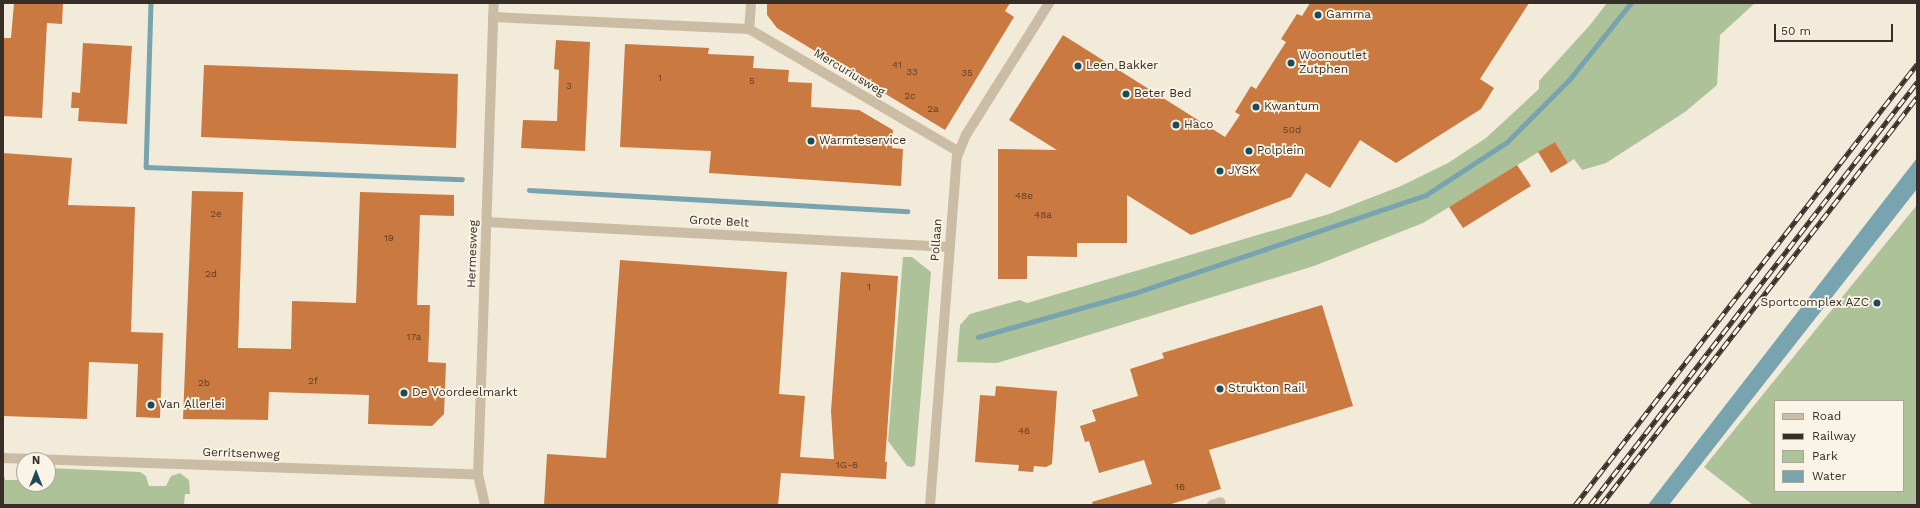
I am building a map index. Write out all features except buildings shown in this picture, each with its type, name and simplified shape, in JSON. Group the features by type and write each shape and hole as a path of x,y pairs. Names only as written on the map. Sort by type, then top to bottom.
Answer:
{"street":[{"name":"Hermesweg","path":"485,505 478,475 494,3"},
{"path":"493,17 749,29 750,3"},
{"name":"Pollaan","path":"930,505 949,247 958,151 1050,3"},
{"name":"Mercuriusweg","path":"749,29 958,151"},
{"name":"Grote Belt","path":"487,222 949,247"},
{"name":"Gerritsenweg","path":"3,458 478,475"}],"green space":[{"path":"1607,3 1755,3 1720,35 1717,85 1685,112 1606,163 1582,170 1574,159 1568,163 1555,142 1423,223 1314,266 997,363 957,362 960,325 970,314 1020,300 1027,303 1329,214 1401,186 1448,163 1486,138 1539,89 1539,81 1590,25"},
{"name":"Sportcomplex AZC","path":"1917,205 1917,505 1753,505 1704,467"},
{"path":"903,257 912,257 931,272 915,465 912,467 907,466 888,441"},
{"path":"56,468 140,472 146,476 149,486 166,486 171,476 180,473 189,480 190,494 185,494 184,505 3,505 3,471 5,480 16,480 16,492 56,492"}],"water":[{"path":"1917,158 1917,189 1669,505 1648,505"}],"waterway":[{"path":"151,3 146,167 462,179"},
{"path":"978,337 1135,293 1426,195 1507,142 1569,80 1631,3"},
{"path":"529,190 907,211"}],"railway":[{"path":"1575,505 1917,64"},
{"path":"1590,505 1917,82"},
{"path":"1601,505 1917,97"}],"place":[{"name":"Gamma","path":"1318,15"},
{"name":"Woonoutlet Zutphen","path":"1291,63"},
{"name":"Leen Bakker","path":"1078,66"},
{"name":"Beter Bed","path":"1126,94"},
{"name":"Kwantum","path":"1256,107"},
{"name":"Haco","path":"1176,125"},
{"name":"Warmteservice","path":"811,141"},
{"name":"Polplein","path":"1249,151"},
{"name":"JYSK","path":"1220,171"},
{"name":"Sportcomplex AZC","path":"1877,303"},
{"name":"Strukton Rail","path":"1220,389"},
{"name":"De Voordeelmarkt","path":"404,393"},
{"name":"Van Allerlei","path":"151,405"}]}
